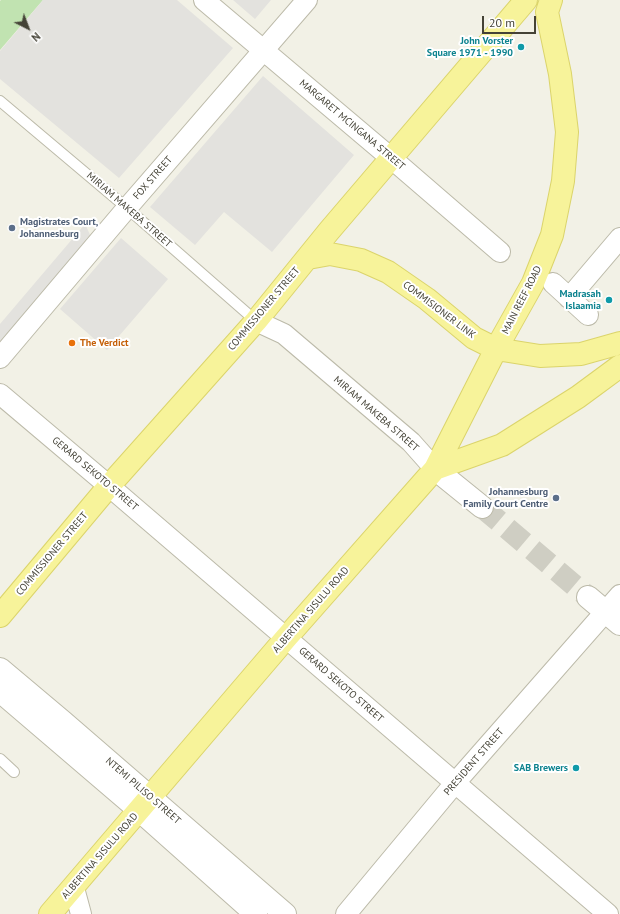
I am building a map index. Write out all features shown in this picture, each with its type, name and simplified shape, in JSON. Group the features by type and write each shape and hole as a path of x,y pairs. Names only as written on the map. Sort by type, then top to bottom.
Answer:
{"main road":[{"name":"COMMISSIONER STREET","path":"0,616 109,486 256,321 329,231 526,0"},
{"name":"MAIN REEF ROAD","path":"435,469 496,349 533,283 552,236 563,181 567,132 560,74 544,4"},
{"name":"COMMISIONER LINK","path":"308,258 330,254 360,260 388,272 427,299 474,338 496,349 540,356 581,354 620,343"},
{"name":"ALBERTINA SISULU ROAD","path":"50,914 74,888 286,638 435,469 502,445 578,397 620,366"}],"street":[{"name":"MARGARET MCINGANA STREET","path":"204,0 500,252"},
{"name":"FOX STREET","path":"0,358 127,208 307,0"},
{"path":"569,298 620,238"},
{"path":"553,283 588,315"},
{"name":"MIRIAM MAKEBA STREET","path":"256,321 288,352 405,452 435,469 482,507"},
{"name":"GERARD SEKOTO STREET","path":"0,394 608,914"},
{"name":"PRESIDENT STREET","path":"346,914 455,783 613,618 620,595"},
{"path":"588,597 613,618"},
{"name":"NTEMI PILISO STREET","path":"0,669 145,804 256,914"},
{"name":"NTEMI PILISO STREET","path":"0,691 285,914"},
{"path":"74,888 81,914"}],"lane":[{"name":"MIRIAM MAKEBA STREET","path":"0,101 127,208 256,321"},
{"path":"0,759 14,772"}],"green space":[{"path":"43,0 0,50 0,1"}],"shaded area":[{"path":"43,0 177,0 233,48 119,178 0,79 0,51"},
{"path":"233,0 271,0 255,19"},
{"path":"263,76 354,155 272,252 224,212 195,245 150,207"},
{"path":"85,224 92,239 0,344 0,324"},
{"path":"121,238 168,279 107,350 60,309"}],"tunnel":[{"path":"482,507 588,597"}],"place":[{"name":"John Vorster Square 1971 - 1990","path":"521,47"},
{"name":"Magistrates Court, Johannesburg","path":"12,228"},
{"name":"Madrasah Islaamia","path":"609,300"},
{"name":"The Verdict","path":"72,343"},
{"name":"Johannesburg Family Court Centre","path":"556,498"},
{"name":"SAB Brewers","path":"576,768"}]}
